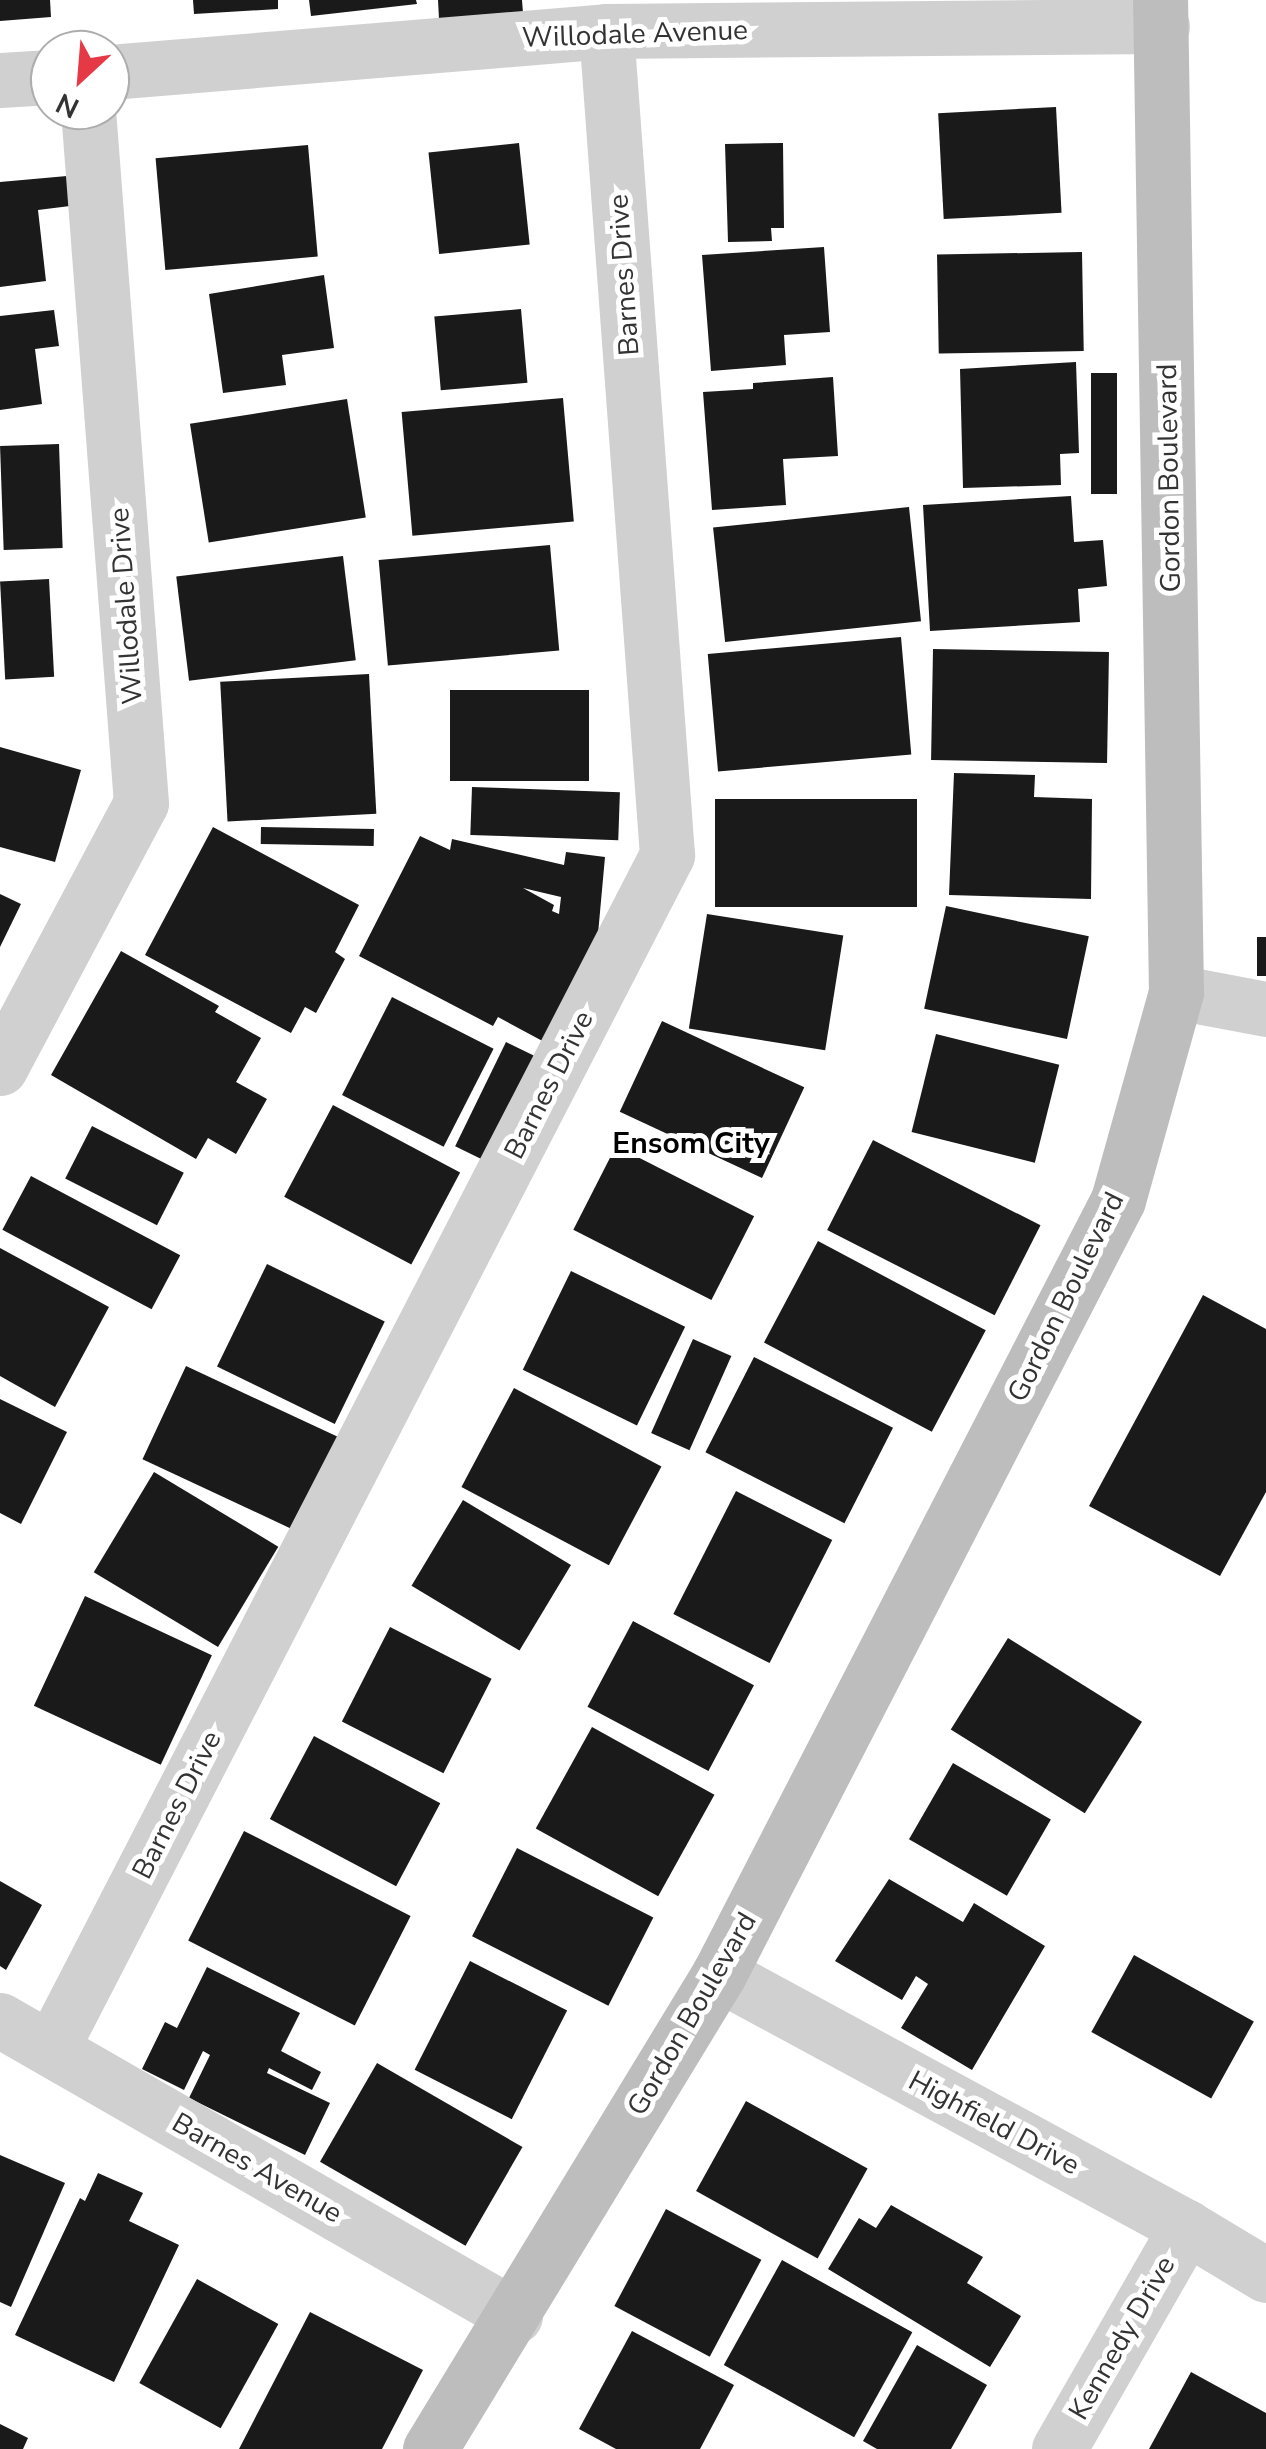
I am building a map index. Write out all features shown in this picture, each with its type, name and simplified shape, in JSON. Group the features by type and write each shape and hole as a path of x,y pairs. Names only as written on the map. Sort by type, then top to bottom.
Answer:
{"street":[{"name":"Willodale Avenue","path":"130,70 606,31 1161,13"},
{"name":"Gordon Boulevard","path":"430,2449 515,2316 719,1974 1118,1200 1176,992 1161,13"},
{"name":"Barnes Drive","path":"51,2049 667,855 606,31"},
{"path":"0,80 30,78"},
{"name":"Willodale Drive","path":"0,1068 141,803 90,130"},
{"path":"1176,992 1266,1009"},
{"name":"Highfield Drive","path":"719,1974 1186,2226 1266,2276"},
{"name":"Barnes Avenue","path":"0,2020 515,2316"},
{"name":"Kennedy Drive","path":"1059,2449 1186,2226"}],"building":[{"path":"0,0 50,0 51,17 0,21"},
{"path":"193,0 278,0 278,9 194,14"},
{"path":"309,0 416,0 417,4 311,16"},
{"path":"438,0 522,0 523,13 439,19"},
{"path":"1056,107 1062,213 944,219 938,113"},
{"path":"519,143 530,244 439,254 428,153"},
{"path":"783,143 784,228 771,228 772,241 728,242 725,144"},
{"path":"308,145 318,257 165,270 156,158"},
{"path":"67,176 70,206 38,210 46,281 0,287 0,182"},
{"path":"824,247 830,332 784,335 786,365 711,371 702,255"},
{"path":"1082,252 1084,351 939,354 937,255"},
{"path":"324,275 334,348 282,355 286,385 223,393 209,294"},
{"path":"521,309 527,383 441,390 434,317"},
{"path":"54,310 59,346 35,349 42,404 0,410 0,316"},
{"path":"1076,362 1079,453 1060,454 1061,485 963,488 960,369"},
{"path":"1091,373 1117,373 1117,494 1091,494"},
{"path":"833,377 838,456 783,459 786,505 712,510 703,392 753,389 753,383"},
{"path":"563,398 574,522 412,536 402,412"},
{"path":"347,399 366,518 209,542 190,424"},
{"path":"59,444 63,548 4,550 0,446"},
{"path":"1071,496 1074,542 1103,540 1107,586 1078,589 1080,622 930,631 923,505"},
{"path":"909,507 921,621 725,642 713,528"},
{"path":"550,545 559,651 388,666 379,560"},
{"path":"343,556 356,660 189,681 176,576"},
{"path":"49,579 54,677 5,679 0,582"},
{"path":"901,637 911,755 718,771 708,654"},
{"path":"933,649 1109,652 1107,763 931,760"},
{"path":"369,674 376,814 228,822 220,682"},
{"path":"450,690 589,690 589,781 450,781"},
{"path":"0,747 81,770 55,862 0,847"},
{"path":"954,773 1035,775 1034,797 1092,799 1091,899 949,895"},
{"path":"472,787 620,792 618,840 470,835"},
{"path":"715,799 917,799 917,907 715,907"},
{"path":"213,827 359,905 335,952 345,959 316,1013 305,1007 291,1033 145,955"},
{"path":"261,827 374,829 374,846 261,844"},
{"path":"420,836 450,850 452,839 564,865 566,852 605,857 598,934 548,1044 498,1017 493,1026 359,956","holes":["523,888 561,897 559,914 552,911 554,905"]},
{"path":"0,894 21,904 0,947"},
{"path":"946,906 1089,936 1067,1039 924,1009"},
{"path":"707,914 843,936 825,1050 689,1029"},
{"path":"1257,937 1266,937 1266,976 1257,976"},
{"path":"121,951 219,1006 215,1012 261,1038 236,1082 267,1099 236,1154 208,1138 196,1159 51,1075"},
{"path":"392,997 494,1049 444,1147 342,1095"},
{"path":"662,1021 804,1087 762,1178 620,1112"},
{"path":"936,1034 1059,1065 1035,1163 912,1132"},
{"path":"506,1042 543,1060 492,1164 455,1146"},
{"path":"333,1105 460,1173 411,1264 284,1197"},
{"path":"92,1126 184,1173 157,1225 65,1179"},
{"path":"873,1140 1041,1225 995,1315 827,1230"},
{"path":"616,1146 754,1216 711,1300 573,1230"},
{"path":"31,1176 180,1255 152,1309 2,1230"},
{"path":"818,1241 986,1330 932,1432 764,1343"},
{"path":"0,1248 109,1307 55,1407 0,1376"},
{"path":"267,1264 385,1321 335,1424 217,1366"},
{"path":"571,1271 685,1327 637,1426 523,1370"},
{"path":"1203,1295 1266,1329 1266,1492 1220,1576 1089,1506"},
{"path":"693,1339 731,1356 689,1450 651,1433"},
{"path":"754,1357 893,1428 844,1523 705,1452"},
{"path":"186,1366 344,1440 300,1533 142,1459"},
{"path":"514,1388 661,1466 609,1565 461,1487"},
{"path":"0,1399 67,1432 21,1524 0,1513"},
{"path":"154,1472 278,1547 218,1647 94,1572"},
{"path":"736,1491 832,1540 770,1663 673,1614"},
{"path":"463,1500 571,1565 519,1651 411,1586"},
{"path":"85,1596 212,1655 161,1765 34,1706"},
{"path":"633,1621 754,1685 708,1771 587,1707"},
{"path":"390,1627 492,1679 443,1773 342,1721"},
{"path":"1008,1638 1142,1722 1085,1813 951,1730"},
{"path":"592,1727 714,1795 658,1896 536,1828"},
{"path":"314,1736 440,1803 396,1886 270,1819"},
{"path":"953,1763 1051,1820 1007,1896 909,1839"},
{"path":"244,1831 411,1916 355,2025 188,1941"},
{"path":"517,1848 653,1917 608,2006 472,1936"},
{"path":"889,1879 963,1922 974,1903 1045,1946 972,2070 901,2028 928,1984 916,1976 902,2000 835,1961"},
{"path":"0,1881 42,1905 6,1970 0,1966"},
{"path":"1134,1955 1254,2021 1211,2098 1091,2032"},
{"path":"470,1961 567,2010 512,2119 415,2070"},
{"path":"207,1967 300,2013 281,2051 321,2072 312,2090 269,2068 267,2073 330,2103 305,2155 189,2098 210,2055 203,2051 184,2090 142,2069 165,2022 177,2028"},
{"path":"377,2063 522,2147 465,2246 320,2162"},
{"path":"746,2101 868,2168 818,2258 696,2191"},
{"path":"0,2155 65,2183 11,2307 0,2302"},
{"path":"98,2173 143,2193 129,2221 179,2245 114,2382 15,2335 80,2198 85,2201"},
{"path":"891,2205 983,2257 967,2283 1021,2316 990,2367 828,2269 859,2218 876,2228"},
{"path":"666,2209 761,2260 710,2357 614,2306"},
{"path":"782,2260 912,2332 854,2437 724,2365"},
{"path":"197,2279 278,2324 221,2428 139,2383"},
{"path":"310,2312 423,2370 382,2449 239,2449"},
{"path":"632,2331 734,2385 700,2449 616,2449 579,2429"},
{"path":"917,2345 987,2385 951,2449 877,2449 863,2441"},
{"path":"1191,2372 1266,2413 1266,2449 1149,2449"},
{"path":"0,2424 28,2438 23,2449 0,2449"}],"district":[{"name":"Ensom City","path":"691,1144"}]}
